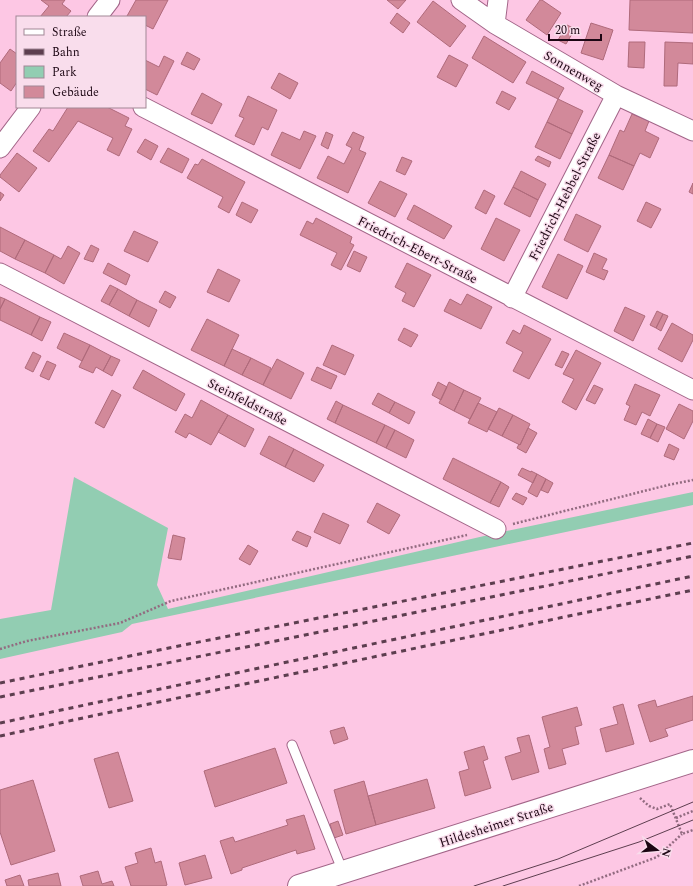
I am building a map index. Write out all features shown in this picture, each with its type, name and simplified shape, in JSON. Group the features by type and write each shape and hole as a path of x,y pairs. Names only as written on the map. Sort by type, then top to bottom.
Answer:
{"street":[{"path":"98,16 110,0"},
{"name":"Sonnenweg","path":"461,0 495,24 616,95 692,127"},
{"path":"495,24 498,0"},
{"name":"Friedrich-Hebbel-Straße","path":"512,298 616,95"},
{"path":"0,148 30,108"},
{"name":"Friedrich-Ebert-Straße","path":"145,108 693,390"},
{"name":"Steinfeldstraße","path":"0,273 496,529"},
{"name":"Hildesheimer Straße","path":"299,886 693,761"}],"lane":[{"path":"292,744 343,872"}],"path":[{"path":"0,649 27,641 120,623 171,601 496,529 693,480"},
{"path":"624,783 649,806 657,809 670,804 682,834"},
{"path":"676,818 693,811"},
{"path":"579,886 657,857 682,834 693,830"}],"green space":[{"path":"74,477 168,528 157,585 168,609 497,533 693,492 693,505 132,624 122,632 0,659 0,619 51,610"}],"building":[{"path":"41,0 65,0 62,4 71,11 67,16 41,16 49,6"},
{"path":"136,0 168,0 153,29 146,26 146,16 127,16"},
{"path":"387,0 406,0 398,9"},
{"path":"540,0 561,13 547,35 526,20"},
{"path":"630,0 693,0 693,33 629,30"},
{"path":"433,1 466,26 450,47 417,22"},
{"path":"397,13 410,23 403,33 390,23"},
{"path":"591,23 613,30 603,60 581,53"},
{"path":"567,25 575,29 566,44 558,40"},
{"path":"484,36 526,62 513,83 472,58"},
{"path":"629,42 645,42 644,68 628,67"},
{"path":"665,42 693,43 693,64 678,63 677,86 664,86"},
{"path":"10,49 16,53 16,84 11,91 0,83 0,63"},
{"path":"187,52 200,59 194,70 181,64"},
{"path":"449,55 468,65 456,87 437,77"},
{"path":"164,56 174,61 157,95 146,90 146,60 159,67"},
{"path":"532,71 564,88 558,99 526,83"},
{"path":"279,73 298,83 290,99 271,88"},
{"path":"502,91 516,98 509,110 496,103"},
{"path":"202,93 222,104 212,124 191,114"},
{"path":"248,96 277,110 268,130 262,127 254,145 235,136 244,118 239,116"},
{"path":"558,99 583,111 572,134 547,122"},
{"path":"67,108 109,108 129,118 125,126 132,129 119,156 107,150 113,138 78,121 49,162 33,151 49,129 53,131"},
{"path":"632,114 649,121 645,131 659,138 650,158 640,153 634,166 609,155 620,130 624,132"},
{"path":"547,122 572,134 560,159 535,147"},
{"path":"304,131 316,136 300,169 271,155 282,132 300,140"},
{"path":"326,132 333,135 328,149 321,145"},
{"path":"353,132 364,137 359,150 366,153 348,193 317,178 328,156 344,164 352,148 346,145"},
{"path":"145,139 158,146 151,160 137,152"},
{"path":"168,148 189,159 182,173 160,162"},
{"path":"17,153 37,168 19,192 0,177"},
{"path":"609,155 634,166 623,190 598,178"},
{"path":"538,156 551,162 549,167 535,160"},
{"path":"402,157 412,161 405,175 396,171"},
{"path":"202,159 245,182 229,213 218,207 223,197 187,178 195,164 198,165"},
{"path":"521,171 546,184 538,200 513,187"},
{"path":"380,181 407,194 395,217 368,203"},
{"path":"693,183 693,194 689,192"},
{"path":"513,187 538,200 530,217 504,204"},
{"path":"484,190 495,196 486,214 475,208"},
{"path":"0,192 4,195 0,201"},
{"path":"242,202 258,210 251,223 236,215"},
{"path":"646,202 661,209 651,228 637,221"},
{"path":"414,205 452,226 444,239 407,219"},
{"path":"576,214 601,226 588,252 564,240"},
{"path":"316,218 352,237 350,243 354,245 341,270 331,265 337,253 300,235 307,221 313,224"},
{"path":"496,218 520,230 504,261 481,249"},
{"path":"0,227 25,240 15,259 0,251"},
{"path":"134,231 158,242 148,262 124,251"},
{"path":"25,240 54,255 45,273 15,259"},
{"path":"91,245 99,249 93,262 84,259"},
{"path":"68,246 80,253 64,284 45,273 54,255 61,259"},
{"path":"354,251 367,257 360,272 347,266"},
{"path":"594,253 607,259 602,269 608,271 604,280 586,272"},
{"path":"558,254 583,266 567,299 542,287"},
{"path":"108,263 130,275 126,285 103,273"},
{"path":"407,263 431,275 414,307 402,301 406,293 395,287"},
{"path":"218,269 240,280 229,302 207,292"},
{"path":"110,285 118,289 109,305 101,301"},
{"path":"118,289 137,300 129,316 109,305"},
{"path":"165,291 176,297 170,308 159,302"},
{"path":"467,294 492,307 481,329 444,311 450,299 461,305"},
{"path":"0,297 5,299 0,309"},
{"path":"5,299 40,317 31,335 0,320 0,309"},
{"path":"137,300 157,310 149,327 129,316"},
{"path":"625,307 645,316 633,341 614,331"},
{"path":"657,311 663,314 656,328 650,325"},
{"path":"663,314 668,316 661,331 656,328"},
{"path":"40,317 51,322 42,341 31,335"},
{"path":"207,319 239,335 224,366 191,350"},
{"path":"672,323 693,335 693,340 682,362 658,349"},
{"path":"524,325 551,339 529,379 513,371 523,352 506,343 513,330 520,334"},
{"path":"404,328 418,335 411,347 398,340"},
{"path":"64,333 90,345 82,361 57,348"},
{"path":"90,345 111,356 103,371 96,367 93,373 79,367"},
{"path":"332,345 354,355 345,375 323,365"},
{"path":"232,349 251,358 242,375 224,366"},
{"path":"576,350 601,363 576,410 562,402 574,379 563,374"},
{"path":"562,351 569,354 562,368 555,365"},
{"path":"33,352 41,356 33,372 25,368"},
{"path":"111,356 120,360 112,376 103,371"},
{"path":"251,358 271,368 263,385 242,375"},
{"path":"277,359 304,373 291,399 263,385"},
{"path":"47,361 56,365 49,380 40,376"},
{"path":"317,367 337,376 331,389 311,380"},
{"path":"143,370 185,394 176,411 133,388"},
{"path":"438,382 447,387 441,400 432,395"},
{"path":"449,382 464,390 454,411 439,403"},
{"path":"635,384 660,395 650,416 642,412 636,425 624,420 630,406 626,404"},
{"path":"594,385 603,389 595,404 586,400"},
{"path":"112,390 121,395 104,428 95,423"},
{"path":"464,390 481,398 470,419 454,411"},
{"path":"378,393 395,402 389,413 372,404"},
{"path":"201,400 228,415 211,445 189,433 186,438 175,432 185,414 192,418"},
{"path":"336,401 343,405 335,423 327,419"},
{"path":"395,402 415,412 409,424 389,413"},
{"path":"478,403 497,412 487,432 468,423"},
{"path":"679,404 693,411 693,421 684,439 666,429"},
{"path":"343,405 385,425 376,443 335,423"},
{"path":"499,408 513,415 502,436 488,429"},
{"path":"228,415 254,429 245,447 218,432"},
{"path":"513,415 530,424 520,445 502,436"},
{"path":"648,419 657,424 650,438 641,434"},
{"path":"657,424 665,427 658,442 650,438"},
{"path":"385,425 395,430 386,448 376,443"},
{"path":"528,428 537,433 526,453 517,448"},
{"path":"395,430 414,440 406,458 386,448"},
{"path":"269,436 294,449 285,467 260,454"},
{"path":"669,444 679,449 674,460 664,456"},
{"path":"294,449 324,465 314,482 285,467"},
{"path":"453,458 501,482 490,503 443,479"},
{"path":"522,468 537,474 533,483 518,475"},
{"path":"537,474 546,479 537,497 528,492"},
{"path":"546,479 553,483 548,493 541,490"},
{"path":"501,482 509,487 499,507 490,503"},
{"path":"516,493 527,498 523,505 512,499"},
{"path":"377,503 400,515 389,534 367,522"},
{"path":"323,513 349,525 340,544 314,532"},
{"path":"297,531 311,537 307,547 292,540"},
{"path":"173,535 185,538 181,560 168,558"},
{"path":"248,545 258,551 250,565 239,559"},
{"path":"693,696 693,720 665,729 668,736 650,742 638,705 655,700 657,707"},
{"path":"623,704 634,744 606,752 600,729 618,724 613,707"},
{"path":"577,707 582,725 575,727 579,744 562,749 566,764 549,769 544,749 550,747 542,717"},
{"path":"344,727 348,739 334,744 330,731"},
{"path":"529,735 539,772 512,780 505,757 521,752 517,738"},
{"path":"484,746 488,759 483,761 491,788 465,796 459,772 469,769 464,752"},
{"path":"275,748 287,783 215,807 204,771"},
{"path":"118,752 133,801 109,808 94,759"},
{"path":"427,779 435,808 376,825 368,796"},
{"path":"33,780 55,851 11,865 0,832 0,790"},
{"path":"364,781 376,825 346,834 334,790"},
{"path":"304,815 315,849 297,854 296,850 242,868 242,870 231,874 220,841 233,837 235,842 288,825 286,820"},
{"path":"338,821 343,835 334,838 330,824"},
{"path":"151,848 155,863 161,861 167,885 131,886 125,867 138,863 135,853"},
{"path":"205,855 212,878 185,885 179,863"},
{"path":"98,871 102,884 112,881 114,886 83,886 80,876"},
{"path":"58,873 61,886 29,886 28,880"},
{"path":"20,875 24,886 7,886 5,880"}],"tram line":[{"path":"474,886 558,859 693,802"},
{"path":"503,886 639,842 693,820"}],"railway":[{"path":"0,683 693,543"},
{"path":"0,697 693,556"},
{"path":"0,723 693,576"},
{"path":"0,736 693,590"}]}
